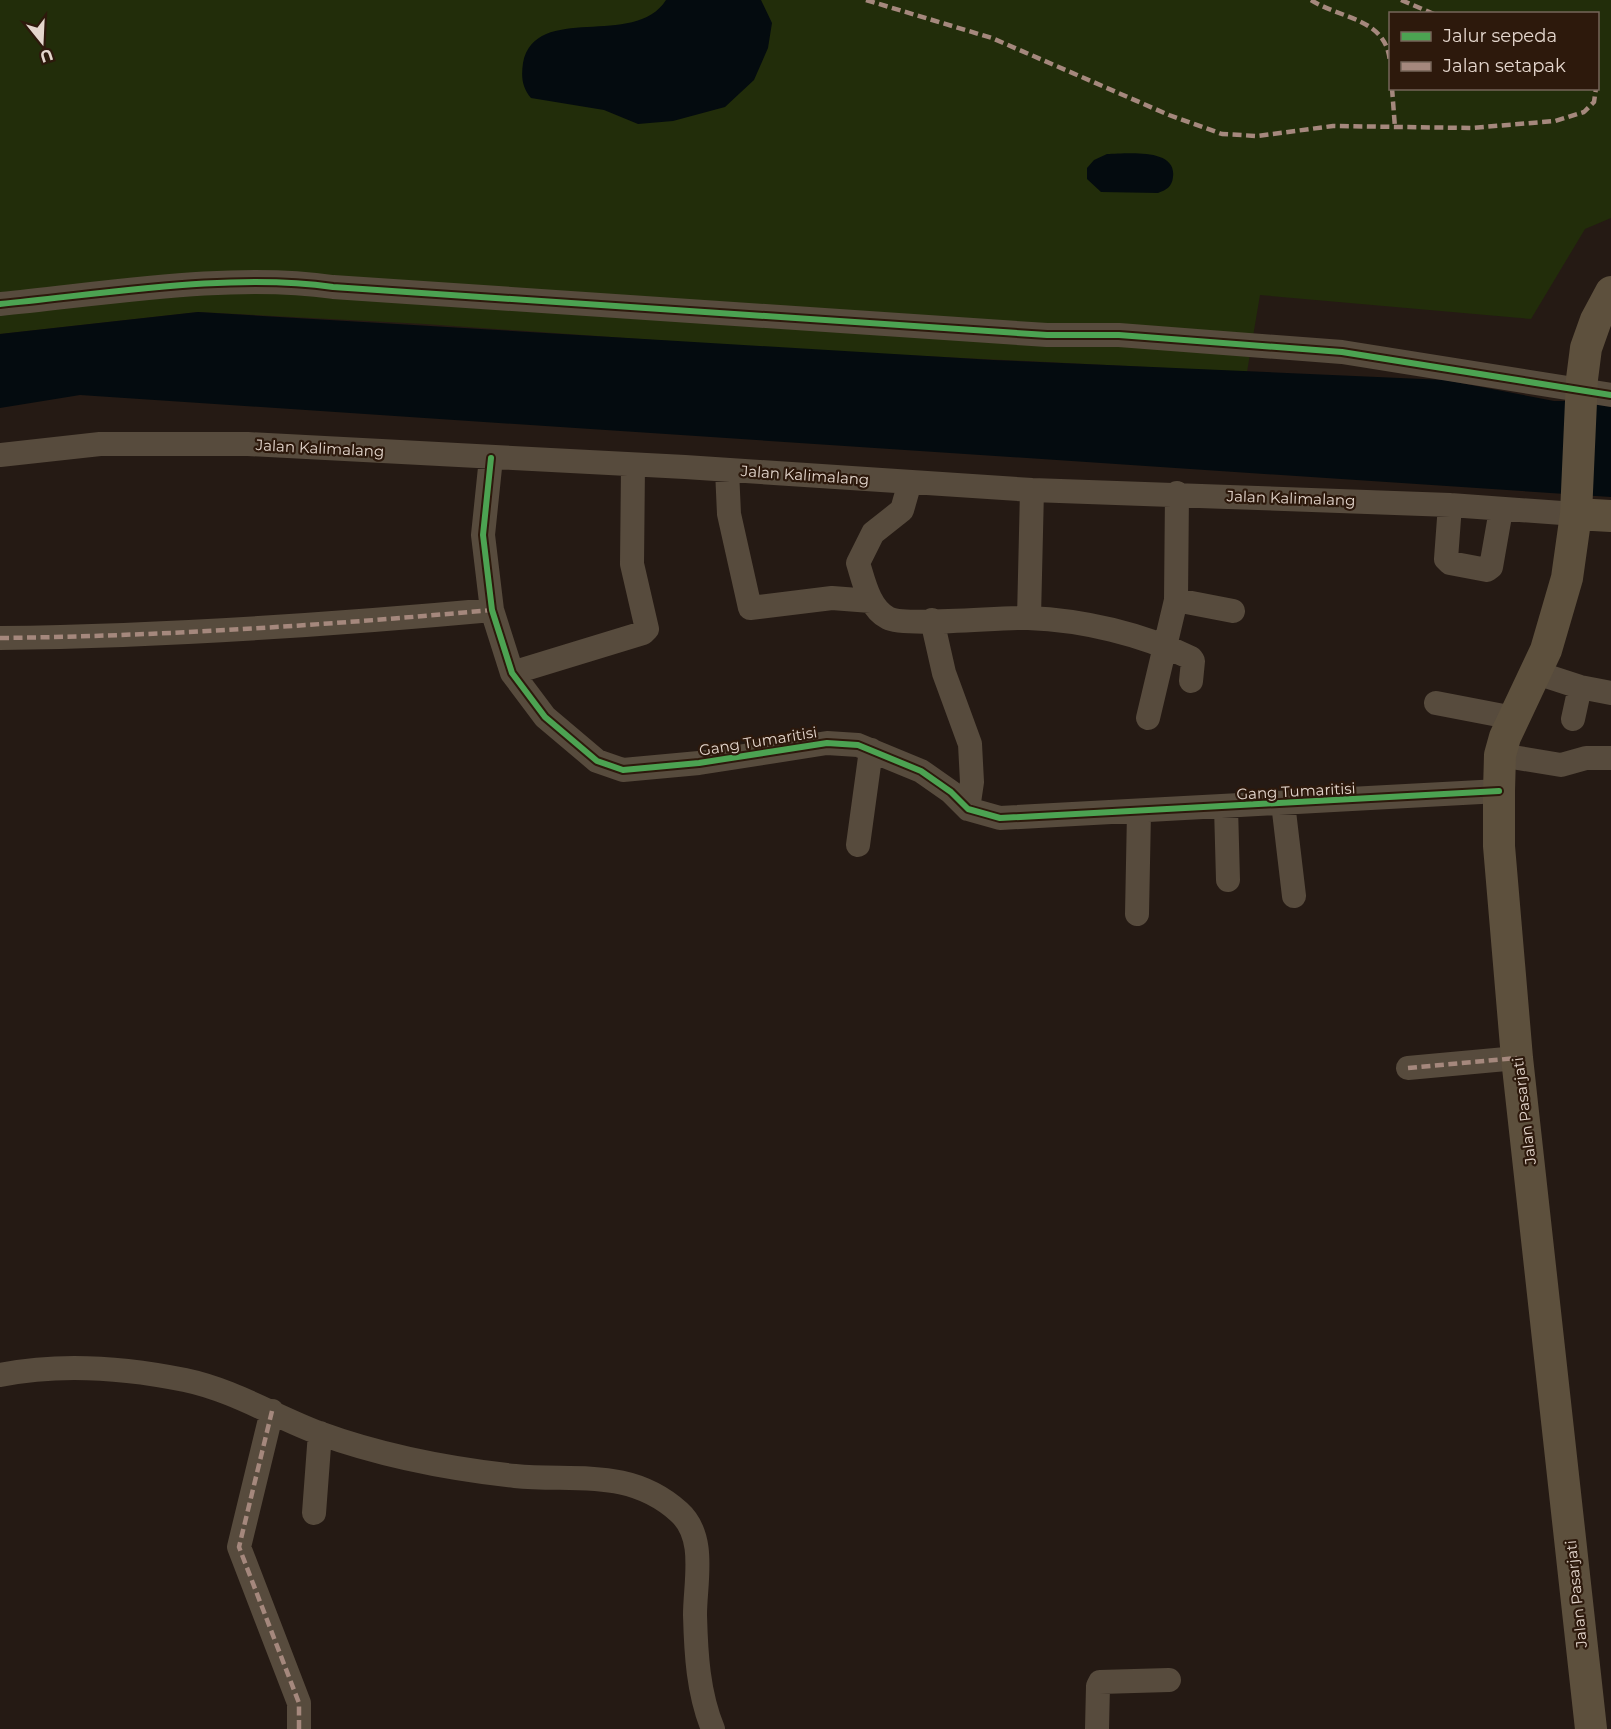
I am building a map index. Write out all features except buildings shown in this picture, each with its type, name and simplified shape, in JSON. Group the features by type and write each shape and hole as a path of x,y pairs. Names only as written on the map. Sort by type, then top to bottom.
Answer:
{"main road":[{"name":"Jalan Pasarjati","path":"1591,1729 1517,1058 1499,846 1499,791 1500,755 1514,718 1537,673 1565,586 1591,395 1586,348 1596,320 1611,292"},
{"name":"Jalan Kalimalang","path":"1576,509 1611,516"}],"street":[{"path":"0,304 182,286 298,282 333,287 929,328 1047,335 1119,335 1330,351 1401,360 1591,395"},
{"name":"Jalan Kalimalang","path":"0,455 100,444 248,444 727,470 1032,490 1177,493 1450,505 1501,510 1576,509"},
{"name":"Gang Tumaritisi","path":"491,458 483,536 492,610 512,673 545,717 585,752 608,766 623,770 699,763 826,743 858,745 921,771 951,792 968,809 1000,819 1499,791"},
{"path":"512,673 603,646 647,629 632,564 633,466"},
{"path":"727,470 729,514 750,608 832,598 871,601"},
{"path":"910,483 902,510 873,533 858,563 871,601 889,619 1029,618 1111,630 1166,646 1193,661 1191,681"},
{"path":"1029,618 1032,490"},
{"path":"1148,718 1176,600 1177,493"},
{"path":"1450,505 1446,560 1450,563 1487,570 1491,567 1501,510"},
{"path":"1176,600 1233,611"},
{"path":"0,638 110,638 346,623 492,610"},
{"path":"932,620 944,673 970,744 972,782 968,809"},
{"path":"1537,673 1580,687 1611,693"},
{"path":"1573,720 1580,687"},
{"path":"1436,703 1514,718"},
{"path":"858,845 871,750"},
{"path":"1500,755 1562,765 1586,758 1611,758"},
{"path":"1283,804 1294,896"},
{"path":"1226,807 1228,880"},
{"path":"1137,914 1139,812"},
{"path":"1408,1068 1517,1058"},
{"path":"0,1375 28,1369 95,1369 161,1376 226,1392 320,1433 387,1454 516,1476 599,1477 643,1490 680,1513 693,1534 698,1574 695,1613 699,1672 702,1696 713,1729"},
{"path":"272,1411 239,1547 299,1703 298,1729"},
{"path":"314,1513 320,1433"},
{"path":"1097,1729 1100,1682 1169,1680"}],"green space":[{"path":"0,0 1611,0 1611,218 1585,229 1531,319 1260,295 1247,372 782,349 425,324 198,312 0,334"}],"shaded area":[{"path":"666,0 761,0 772,23 768,48 754,80 725,107 673,121 638,124 604,110 531,98 528,94 523,82 523,63 532,45 546,34 566,29 632,22 651,15"},
{"path":"1107,154 1148,154 1167,161 1172,167 1173,177 1170,186 1158,193 1101,192 1087,179 1087,168 1094,160"},
{"path":"198,312 993,360 1445,380 1554,401 1611,401 1611,497 80,395 0,408 0,334"}],"marked path":[{"path":"866,0 992,38 1169,115 1222,134 1257,136 1333,126 1471,128 1555,121 1584,112 1594,102 1596,90"},
{"path":"1311,0 1372,29 1381,37 1389,58"},
{"path":"1401,0 1429,12"},
{"path":"1392,90 1395,128"},
{"path":"0,638 246,629 492,610"},
{"path":"1408,1068 1517,1058"},
{"path":"272,1411 239,1547 299,1703 299,1729"}],"cycle path":[{"path":"0,304 167,286 210,283 294,283 1047,335 1119,335 1342,352 1611,395"},
{"path":"491,458 483,535 492,610 512,673 545,717 597,761 623,770 699,763 827,743 858,745 921,771 951,792 968,809 1000,818 1499,791"}]}
